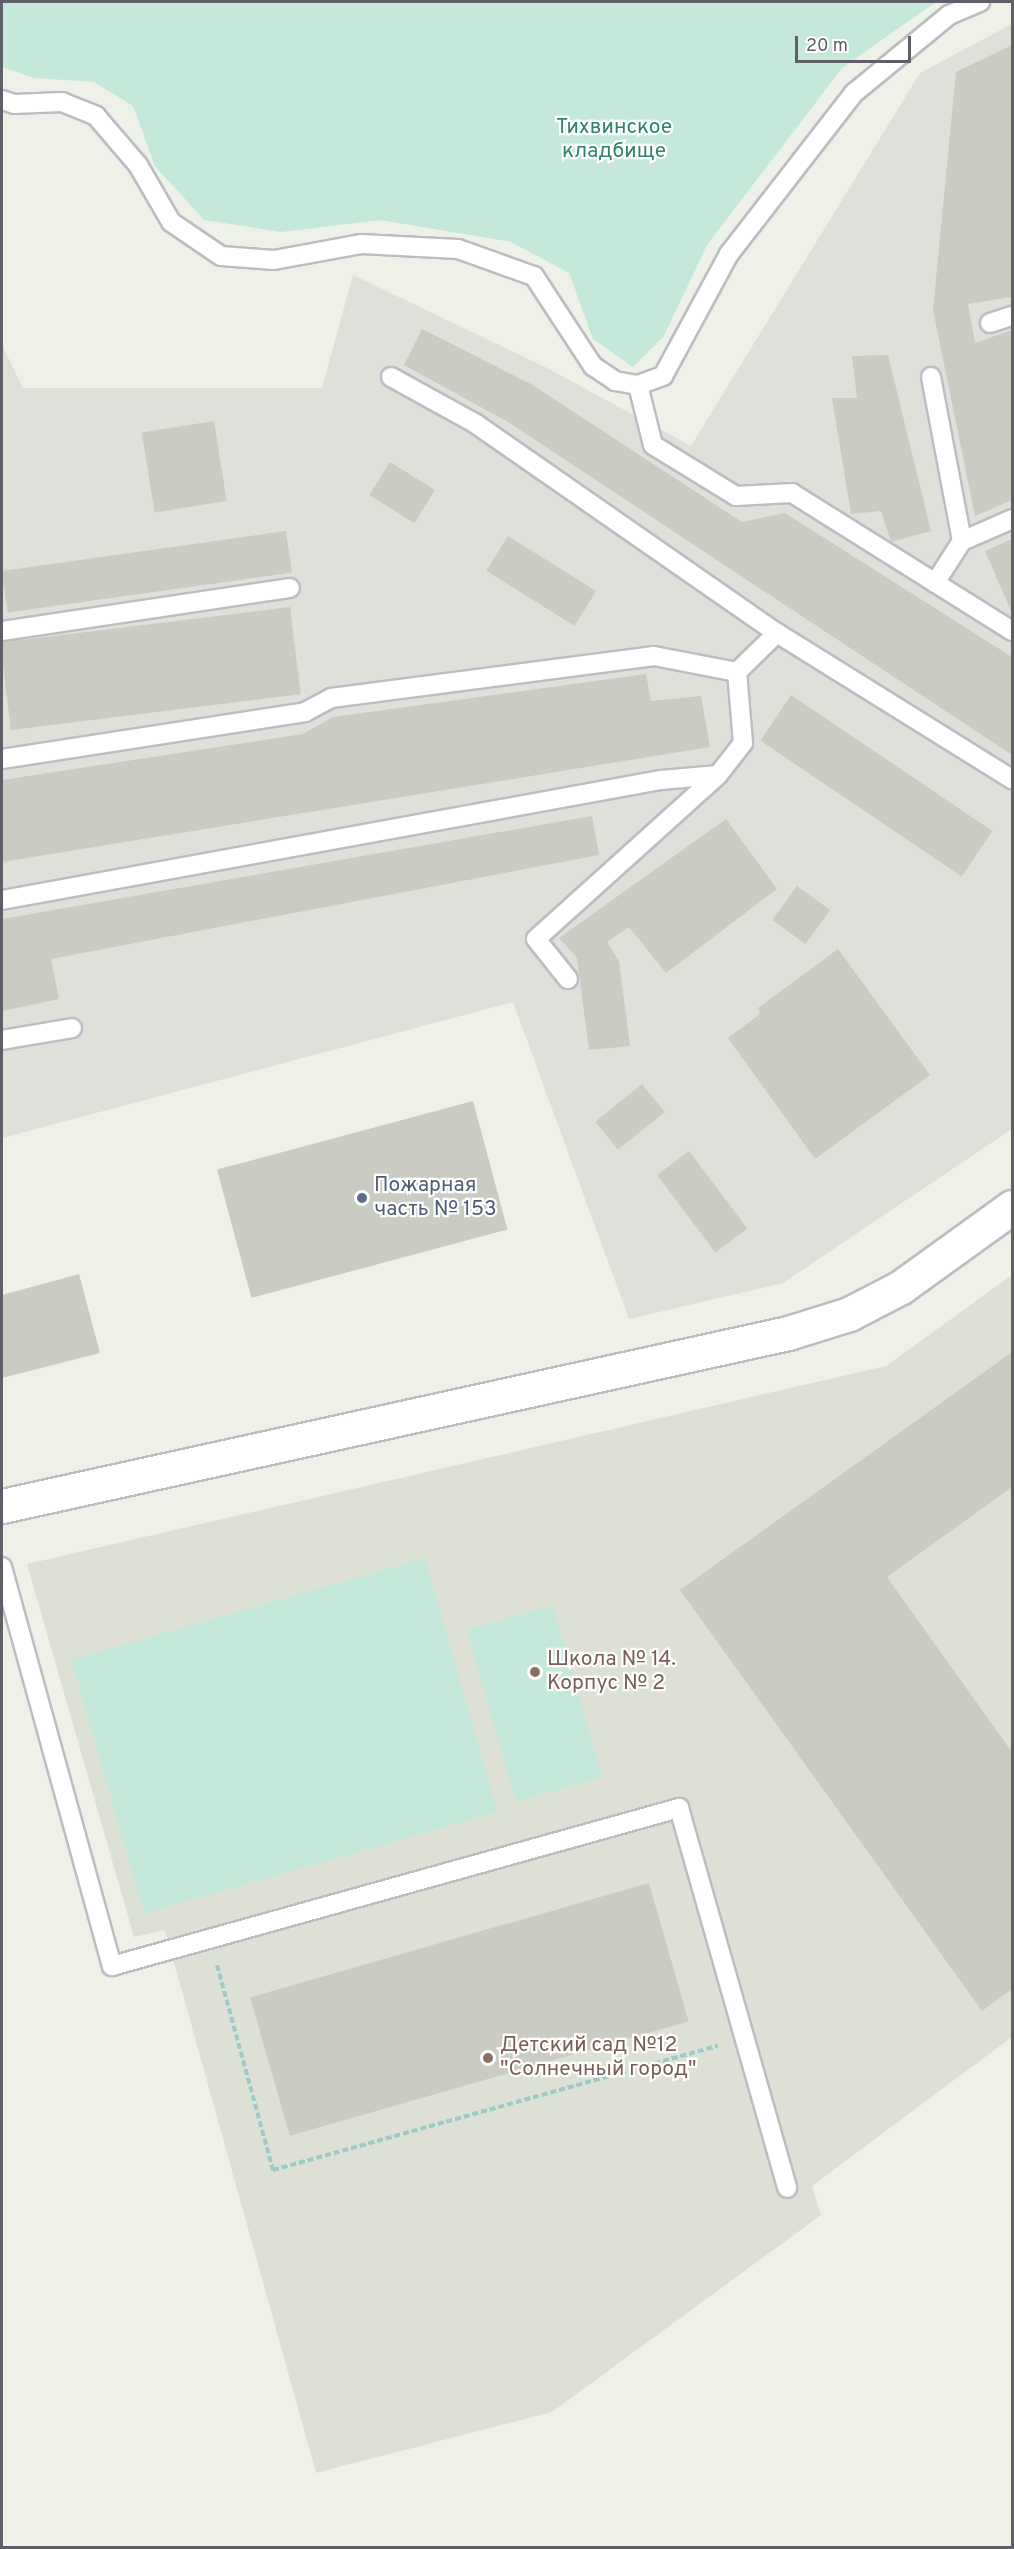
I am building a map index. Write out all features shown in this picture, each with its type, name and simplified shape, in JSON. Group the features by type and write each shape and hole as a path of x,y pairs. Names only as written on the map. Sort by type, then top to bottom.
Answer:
{"street":[{"path":"2,1506 788,1333 849,1314 901,1287 1012,1207"}],"lane":[{"path":"2,100 14,104 62,102 96,116 138,165 171,222 221,256 274,260 361,244 458,249 534,276 593,366 615,381 638,385 663,376 729,254 854,93 949,15 980,2"},
{"path":"990,323 1012,316"},
{"path":"391,377 476,424 777,633 1012,778"},
{"path":"931,377 962,541"},
{"path":"638,385 652,445 736,496 792,493 1012,631"},
{"path":"934,583 962,541 1012,519"},
{"path":"2,631 291,588"},
{"path":"568,979 536,939 718,775 742,743 737,672 777,633"},
{"path":"2,759 305,712 331,698 654,656 737,672"},
{"path":"2,900 661,780 718,775"},
{"path":"2,1040 72,1028"},
{"path":"2,1567 112,1966 679,1808 787,2188"}],"path":[{"path":"210,1939 273,2170 744,2038"}],"shaded area":[{"path":"1012,24 1012,1129 783,1283 629,1319 513,1002 2,1138 2,345 23,388 322,388 353,275 547,368 691,446 920,73"},
{"name":"Школа № 14. Корпус № 2","path":"1012,1275 1012,2037 812,2186 821,2215 552,2412 316,2473 165,1930 134,1937 27,1564 886,1366"}],"green space":[{"name":"Тихвинское кладбище","path":"2,2 936,2 842,68 707,245 664,336 633,367 593,339 569,273 511,242 380,220 281,232 204,220 155,166 133,106 94,82 34,78 2,67"},
{"path":"425,1558 498,1812 144,1913 71,1659"},
{"path":"553,1605 602,1777 516,1802 466,1630"}],"building":[{"path":"1012,45 1012,297 968,304 975,343 1012,330 1012,500 975,516 933,310 956,72"},
{"path":"422,329 531,384 742,522 785,513 1012,657 1012,755 508,422 404,365"},
{"path":"888,355 931,531 891,542 881,511 851,514 832,398 857,398 852,356"},
{"path":"214,421 227,501 155,512 142,432"},
{"path":"390,462 435,490 414,523 369,495"},
{"path":"286,531 292,573 8,613 2,571"},
{"path":"508,536 596,591 574,626 486,571"},
{"path":"1012,539 1012,613 985,551"},
{"path":"290,607 301,694 11,730 2,642"},
{"path":"646,674 651,701 701,696 710,747 2,862 2,780 303,734 333,717"},
{"path":"791,695 992,831 962,876 760,741"},
{"path":"592,816 599,855 51,959 59,999 2,1011 2,919"},
{"path":"726,819 777,889 666,973 629,927 607,942 619,961 630,1046 589,1050 577,958 559,938"},
{"path":"797,886 830,910 805,944 772,920"},
{"path":"838,949 930,1075 815,1159 728,1038 760,1014 758,1008"},
{"path":"642,1084 665,1112 618,1150 595,1122"},
{"name":"Пожарная часть № 153","path":"473,1101 507,1229 251,1298 217,1170"},
{"path":"689,1151 747,1228 715,1253 657,1175"},
{"path":"79,1274 100,1353 2,1378 2,1295"},
{"path":"1012,1352 1012,1487 887,1577 1012,1752 1012,1989 982,2011 680,1590"},
{"path":"649,1883 689,2021 290,2136 250,1997"}],"place":[{"name":"Пожарная часть № 153","path":"362,1198"},
{"name":"Школа № 14. Корпус № 2","path":"535,1672"},
{"name":"Детский сад №12 \"Солнечный город\"","path":"488,2058"}]}
